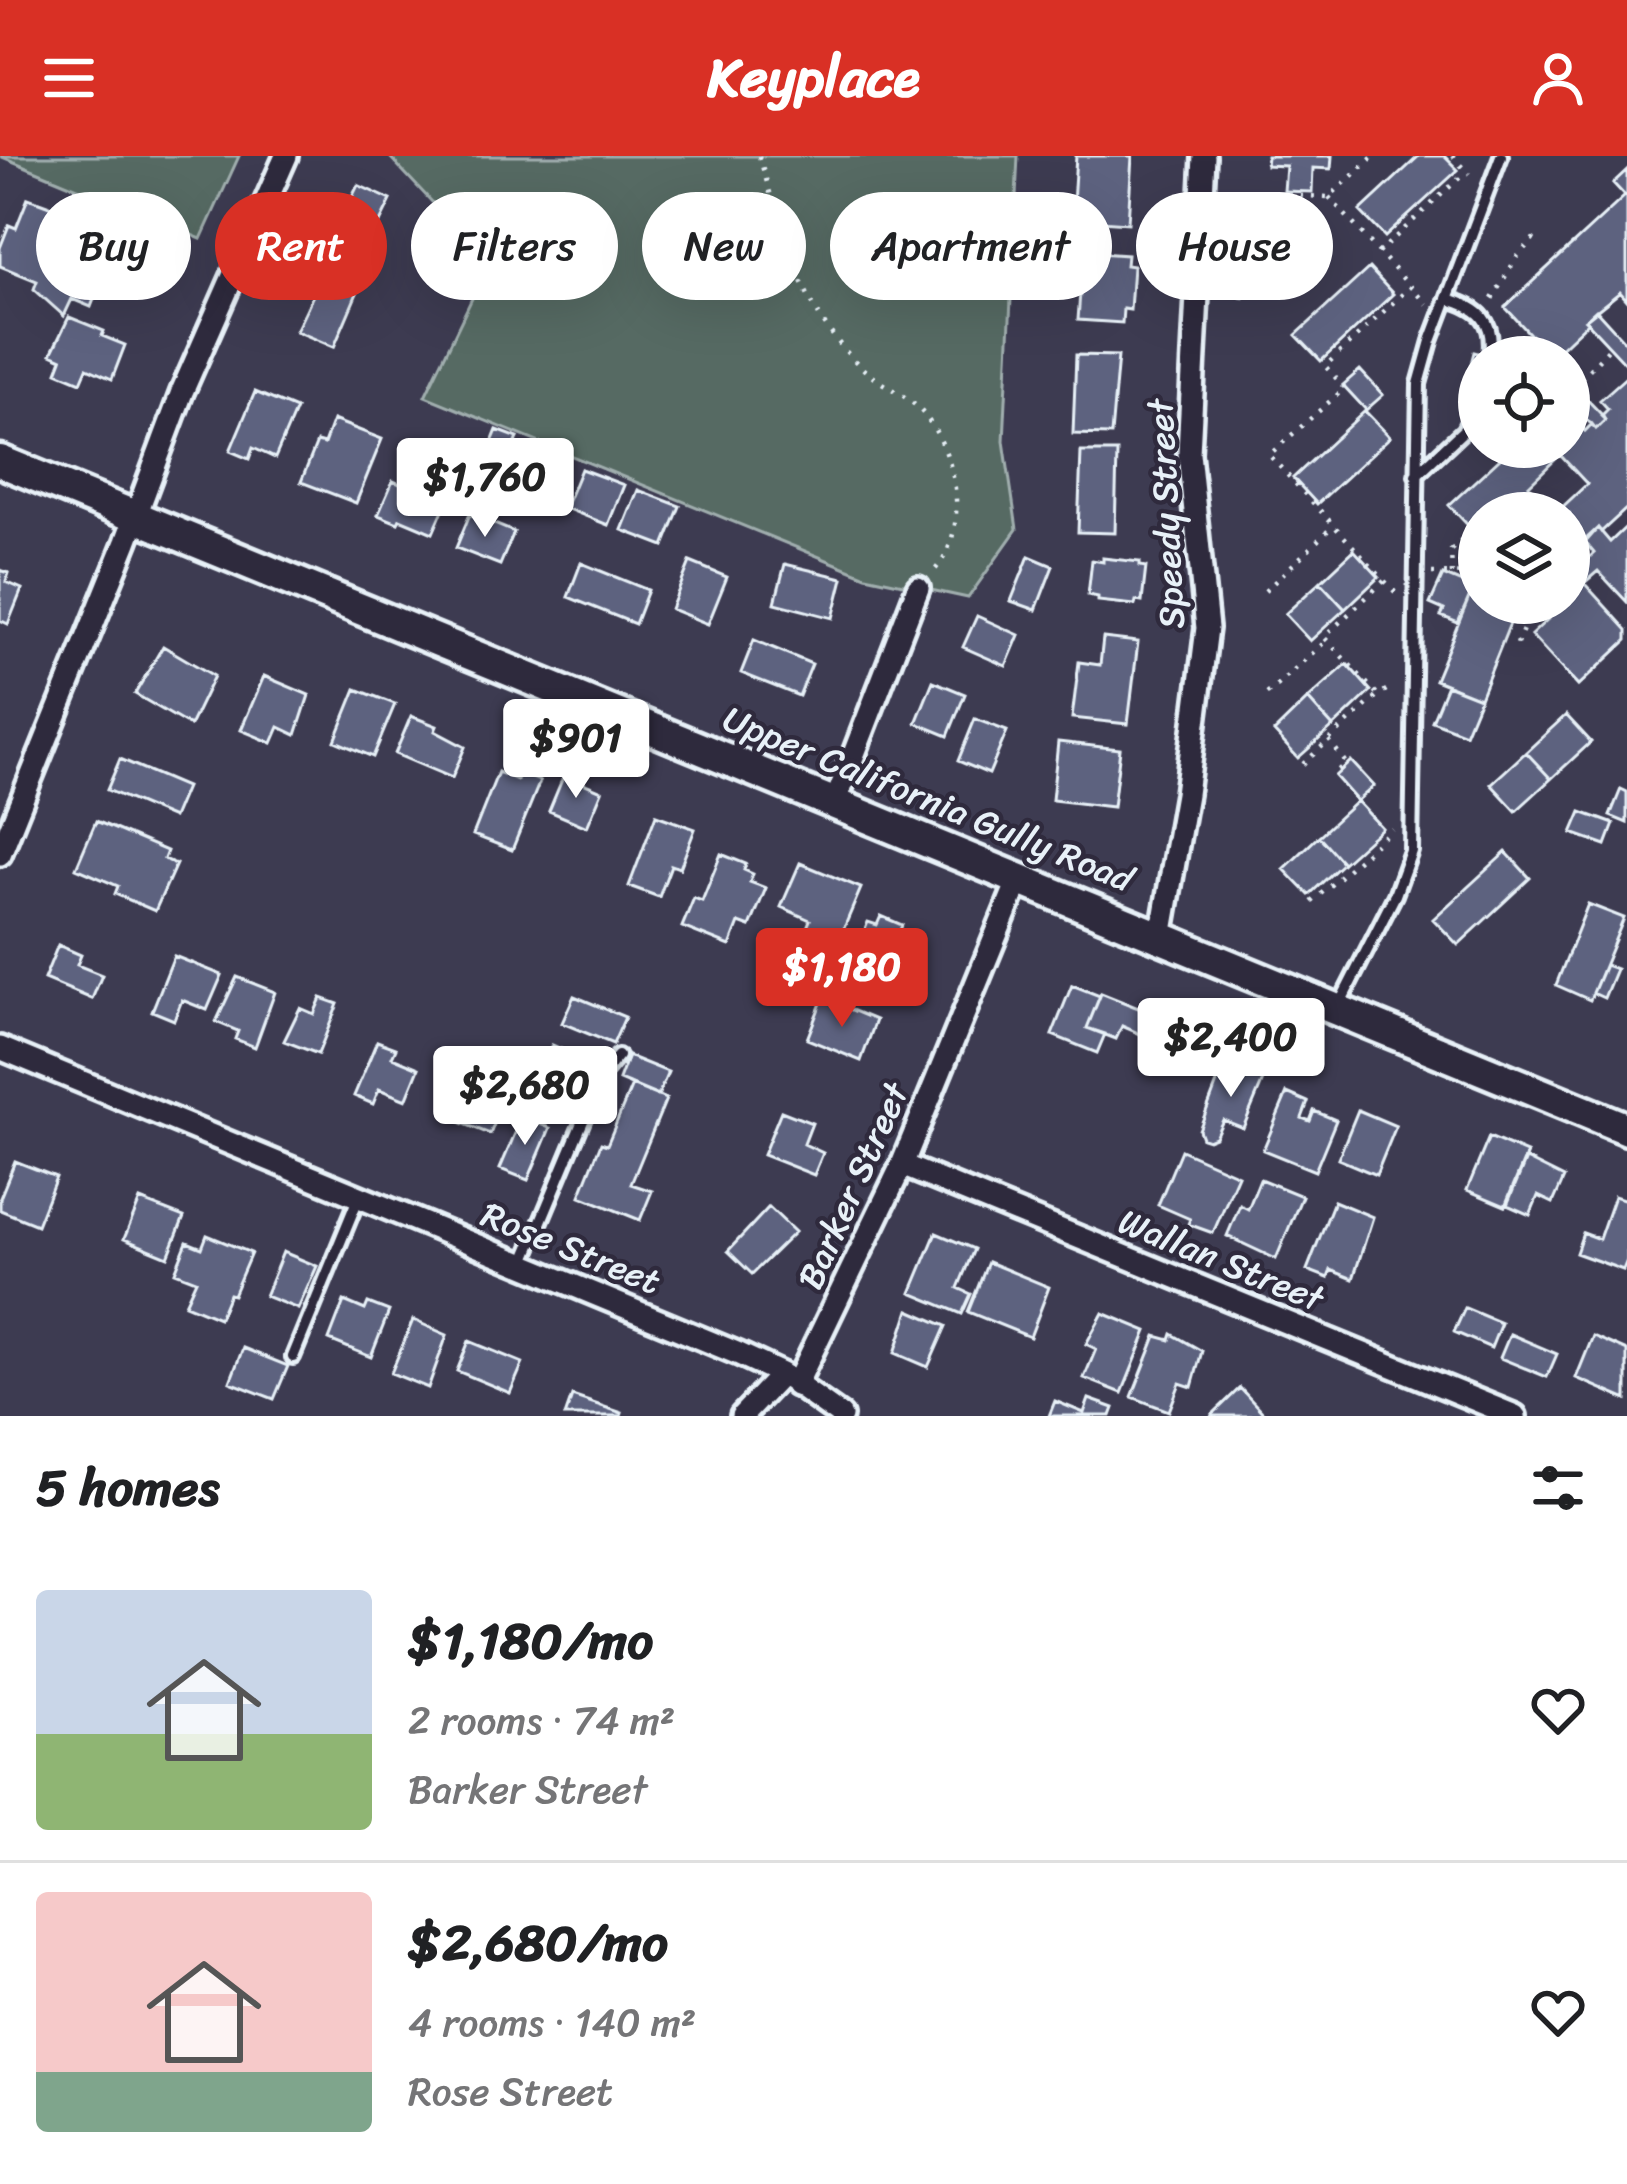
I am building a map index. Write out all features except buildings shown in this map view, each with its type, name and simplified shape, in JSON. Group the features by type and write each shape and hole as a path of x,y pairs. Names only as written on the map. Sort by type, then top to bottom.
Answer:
{"street":[{"path":"1,848 182,392 286,156"},
{"name":"Speedy Street","path":"1202,192 1204,156"},
{"name":"Speedy Street","path":"1161,937 1207,628 1189,453 1197,300"},
{"name":"Upper California Gully Road","path":"0,461 1627,1129"},
{"path":"836,803 918,588"},
{"name":"Barker Street","path":"742,1416 789,1379 902,1165 1019,879"},
{"name":"Rose Street","path":"0,1048 789,1379 842,1416"},
{"name":"Wallan Street","path":"902,1165 1515,1416"}],"lane":[{"path":"1336,1010 1405,872 1412,824 1419,384 1501,156"},
{"path":"1448,299 1483,315 1491,336"},
{"path":"1416,475 1458,436"},
{"path":"523,1264 602,1075 618,1056"},
{"path":"293,1357 358,1196"}],"path":[{"path":"759,156 788,250 817,312 852,358 925,415 945,453 955,494 950,554 918,588"},
{"path":"1333,194 1374,156"},
{"path":"1378,253 1466,172"},
{"path":"1333,200 1440,319"},
{"path":"1483,315 1516,257 1533,239 1539,243"},
{"path":"1410,287 1324,366 1345,388 1270,455 1402,600 1414,600"},
{"path":"1590,369 1610,347"},
{"path":"1265,591 1334,526"},
{"path":"1451,574 1451,550 1458,543"},
{"path":"1414,573 1458,574"},
{"path":"1378,695 1324,637 1384,581"},
{"path":"1517,644 1525,624"},
{"path":"1267,694 1327,640"},
{"path":"1303,764 1388,687 1401,686"},
{"path":"1329,740 1346,763 1334,774"},
{"path":"1312,902 1396,826 1412,824"}],"green space":[{"path":"0,156 239,156 223,192 215,192 215,208 201,239 191,235 191,192 87,192"},
{"path":"389,156 1018,156 1016,192 830,192 830,300 1011,300 1004,441 1017,529 968,598 866,576 425,396 471,300 618,300 618,192 423,192"}]}
